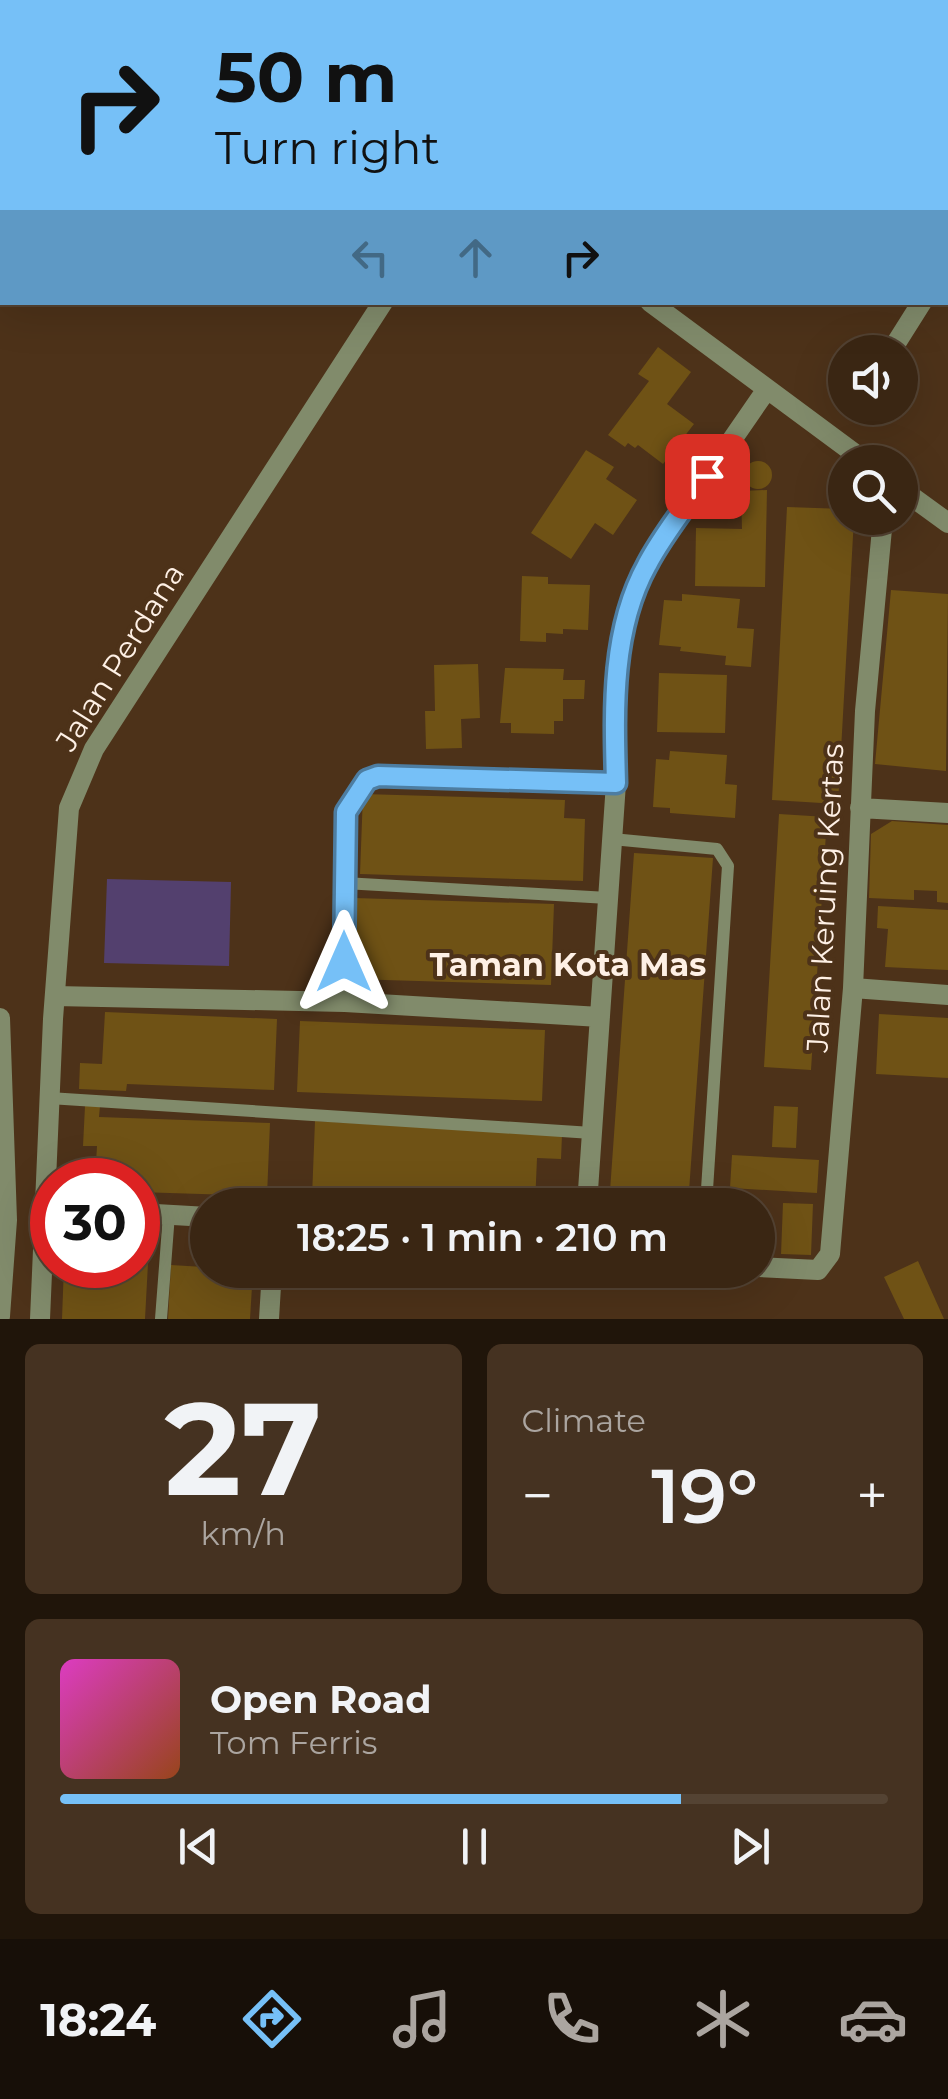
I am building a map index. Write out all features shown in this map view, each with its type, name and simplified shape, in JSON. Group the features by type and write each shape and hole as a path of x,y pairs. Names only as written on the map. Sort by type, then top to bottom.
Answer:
{"street":[{"name":"Jalan Perdana","path":"48,1158 55,996 70,808 85,765 381,305"},
{"path":"654,305 843,445"},
{"path":"901,335 920,305"},
{"path":"588,1188 616,783 621,640 630,602 648,563 766,389"},
{"path":"918,501 948,523"},
{"name":"Jalan Keruing Kertas","path":"775,1268 810,1271 824,1266 830,1254 882,535"},
{"path":"345,1002 348,808 372,777 616,783"},
{"path":"860,808 948,813"},
{"path":"852,988 948,995"},
{"path":"55,996 345,1002 600,1018"},
{"path":"0,1018 0,1316"},
{"path":"160,1214 190,1216"},
{"name":"Jalan Perdana","path":"40,1319 42,1288"},
{"path":"269,1319 271,1288"}],"lane":[{"path":"612,839 717,848 728,866 707,1188"},
{"path":"344,883 608,898"},
{"path":"49,1098 592,1133"},
{"path":"161,1319 169,1214"}],"shaded area":[{"path":"107,879 231,882 229,966 104,963"}],"building":[{"path":"658,347 691,372 667,404 694,424 663,464 638,445 635,448 628,443 625,447 608,435 649,381 638,374"},
{"path":"586,450 614,467 606,479 637,500 613,535 595,523 571,559 531,533"},
{"path":"758,461 768,465 772,475 768,485 758,489 748,485 744,475 748,465"},
{"path":"767,490 765,587 695,586 696,528 742,529 741,491"},
{"path":"787,507 828,508 828,535 853,535 838,804 772,800"},
{"path":"522,576 548,577 548,584 590,585 588,630 546,633 546,642 520,641"},
{"path":"891,590 948,594 946,771 875,764"},
{"path":"682,594 740,599 737,628 754,629 751,667 725,665 726,656 659,645 664,600 682,601"},
{"path":"478,664 480,718 461,719 462,748 426,749 425,711 435,711 434,665"},
{"path":"505,668 564,669 563,680 585,680 584,699 563,699 563,721 554,721 554,734 511,733 511,723 500,723"},
{"path":"659,673 727,675 725,733 657,732"},
{"path":"670,751 727,755 725,784 737,785 735,818 670,813 670,808 653,807 656,759 669,760"},
{"path":"363,794 565,800 564,818 585,819 583,881 360,874"},
{"path":"779,814 827,817 811,1070 764,1067"},
{"path":"892,821 948,825 948,903 937,902 937,891 914,890 914,900 869,898 871,834"},
{"path":"634,853 713,858 689,1188 610,1188"},
{"path":"354,898 554,904 551,985 351,979"},
{"path":"878,906 948,910 948,970 885,967 888,929 877,928"},
{"path":"105,1012 277,1019 274,1090 127,1084 126,1091 79,1089 80,1063 102,1064"},
{"path":"879,1014 948,1018 948,1078 876,1074"},
{"path":"300,1021 545,1030 542,1101 297,1092"},
{"path":"85,1106 100,1106 99,1117 270,1123 267,1188 190,1188 190,1194 160,1193 160,1158 96,1158 97,1146 83,1146"},
{"path":"774,1106 798,1107 796,1148 772,1147"},
{"path":"315,1121 562,1135 561,1159 537,1158 536,1188 312,1188"},
{"path":"732,1155 819,1160 817,1193 730,1188"},
{"path":"783,1203 813,1204 811,1255 781,1254"},
{"path":"918,1261 944,1319 904,1319 884,1277"},
{"path":"171,1265 190,1266 190,1288 252,1288 250,1319 168,1319"},
{"path":"63,1288 147,1288 145,1319 62,1319"}],"district":[{"name":"Taman Kota Mas","path":"568,964"}],"route":[{"path":"344,962 346,812 367,780 378,776 616,783 614,726 621,640 630,602 648,563 707,476"}]}
